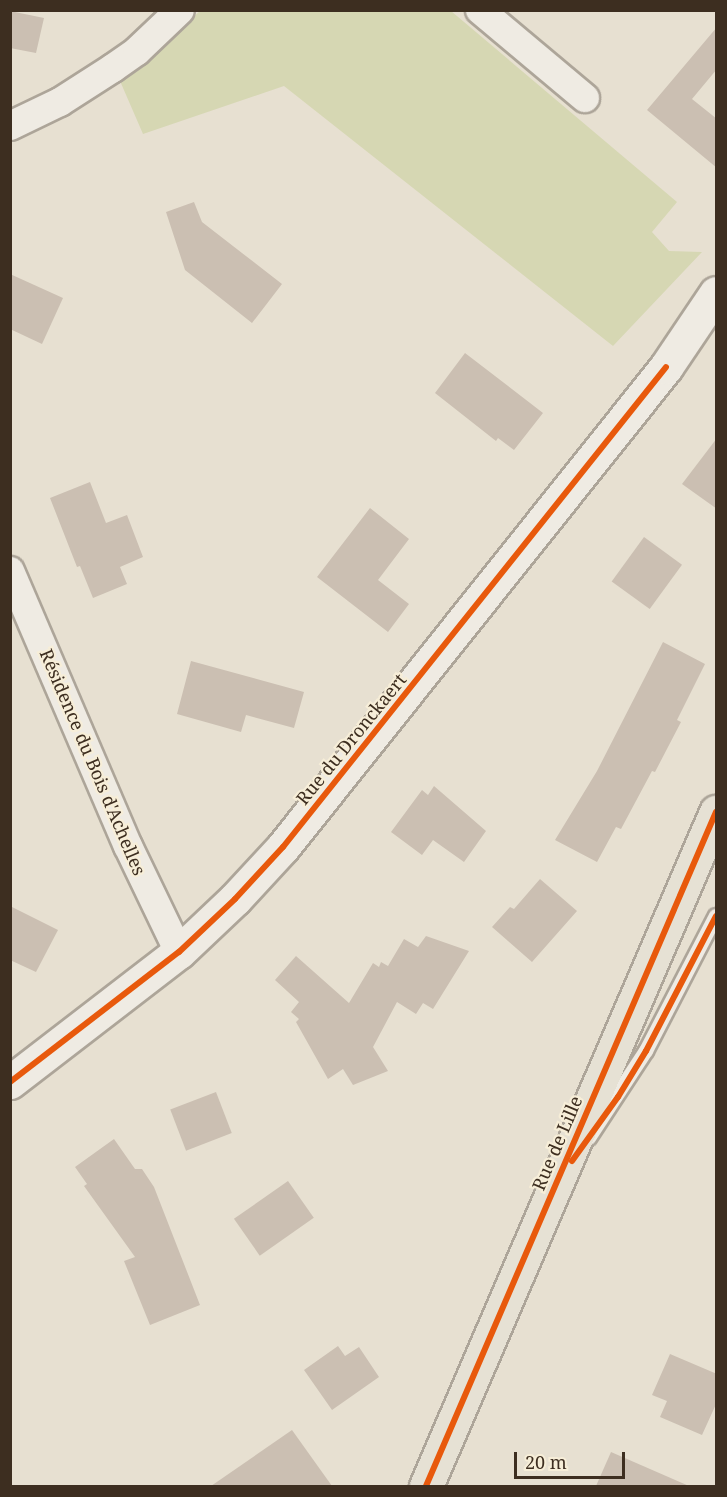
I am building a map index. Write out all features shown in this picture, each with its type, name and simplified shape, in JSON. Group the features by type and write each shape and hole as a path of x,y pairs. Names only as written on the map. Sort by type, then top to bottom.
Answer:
{"main road":[{"name":"Rue du Dronckaert","path":"10,1082 179,952 235,899 283,847 666,367 717,293"},
{"name":"Rue du Dronckaert","path":"666,367 717,314"},
{"name":"Rue de Lille","path":"426,1486 717,813"}],"street":[{"path":"10,126 60,102 113,68 180,10"},
{"path":"480,10 585,98"},
{"name":"Résidence du Bois d'Achelles","path":"10,571 128,846 179,952"}],"lane":[{"path":"556,1183 624,1088 681,988 717,916"}],"green space":[{"path":"200,11 451,11 677,202 652,232 669,251 702,252 613,346 284,86 143,134 120,81"}],"building":[{"path":"10,11 44,18 36,53 10,48"},
{"path":"717,27 717,69 692,99 717,119 717,168 647,110"},
{"path":"194,202 202,222 282,284 252,323 185,270 166,212"},
{"path":"10,274 63,298 42,344 10,329"},
{"path":"465,353 543,413 514,450 498,438 496,441 435,393"},
{"path":"717,438 717,509 682,484"},
{"path":"90,482 106,523 127,515 143,557 120,567 127,584 93,598 80,566 77,567 50,498"},
{"path":"370,508 409,539 378,580 409,604 388,632 317,577"},
{"path":"644,537 682,565 650,609 612,581"},
{"path":"663,642 705,664 677,720 681,722 655,772 652,771 621,829 616,827 597,862 555,840 597,771"},
{"path":"191,661 304,692 294,728 246,715 241,732 177,714"},
{"path":"434,786 486,831 464,862 433,840 422,855 391,832 422,790 428,795"},
{"path":"540,879 577,911 532,962 492,927 510,907 514,909"},
{"path":"10,906 58,930 36,972 10,960"},
{"path":"426,936 469,951 433,1009 423,1003 416,1014 397,1002 373,1047 388,1071 353,1085 343,1069 328,1079 296,1022 299,1019 291,1012 299,1002 275,980 296,956 349,1003 373,963 379,967 381,962 388,966 404,939 418,947"},
{"path":"216,1092 232,1133 186,1151 170,1110"},
{"path":"114,1139 135,1169 142,1169 154,1187 200,1305 150,1325 124,1261 135,1257 84,1186 87,1184 75,1167"},
{"path":"288,1181 314,1218 260,1256 234,1219"},
{"path":"338,1346 345,1356 359,1347 379,1377 332,1410 304,1370"},
{"path":"670,1354 717,1374 717,1402 702,1435 660,1417 667,1401 652,1395"},
{"path":"292,1430 332,1486 211,1486"},
{"path":"611,1452 689,1486 596,1486"}],"cycle path":[{"path":"10,1082 179,952 235,899 283,847 666,367"},
{"path":"426,1486 716,812"},
{"path":"572,1161 618,1097 646,1051 716,916"}]}
